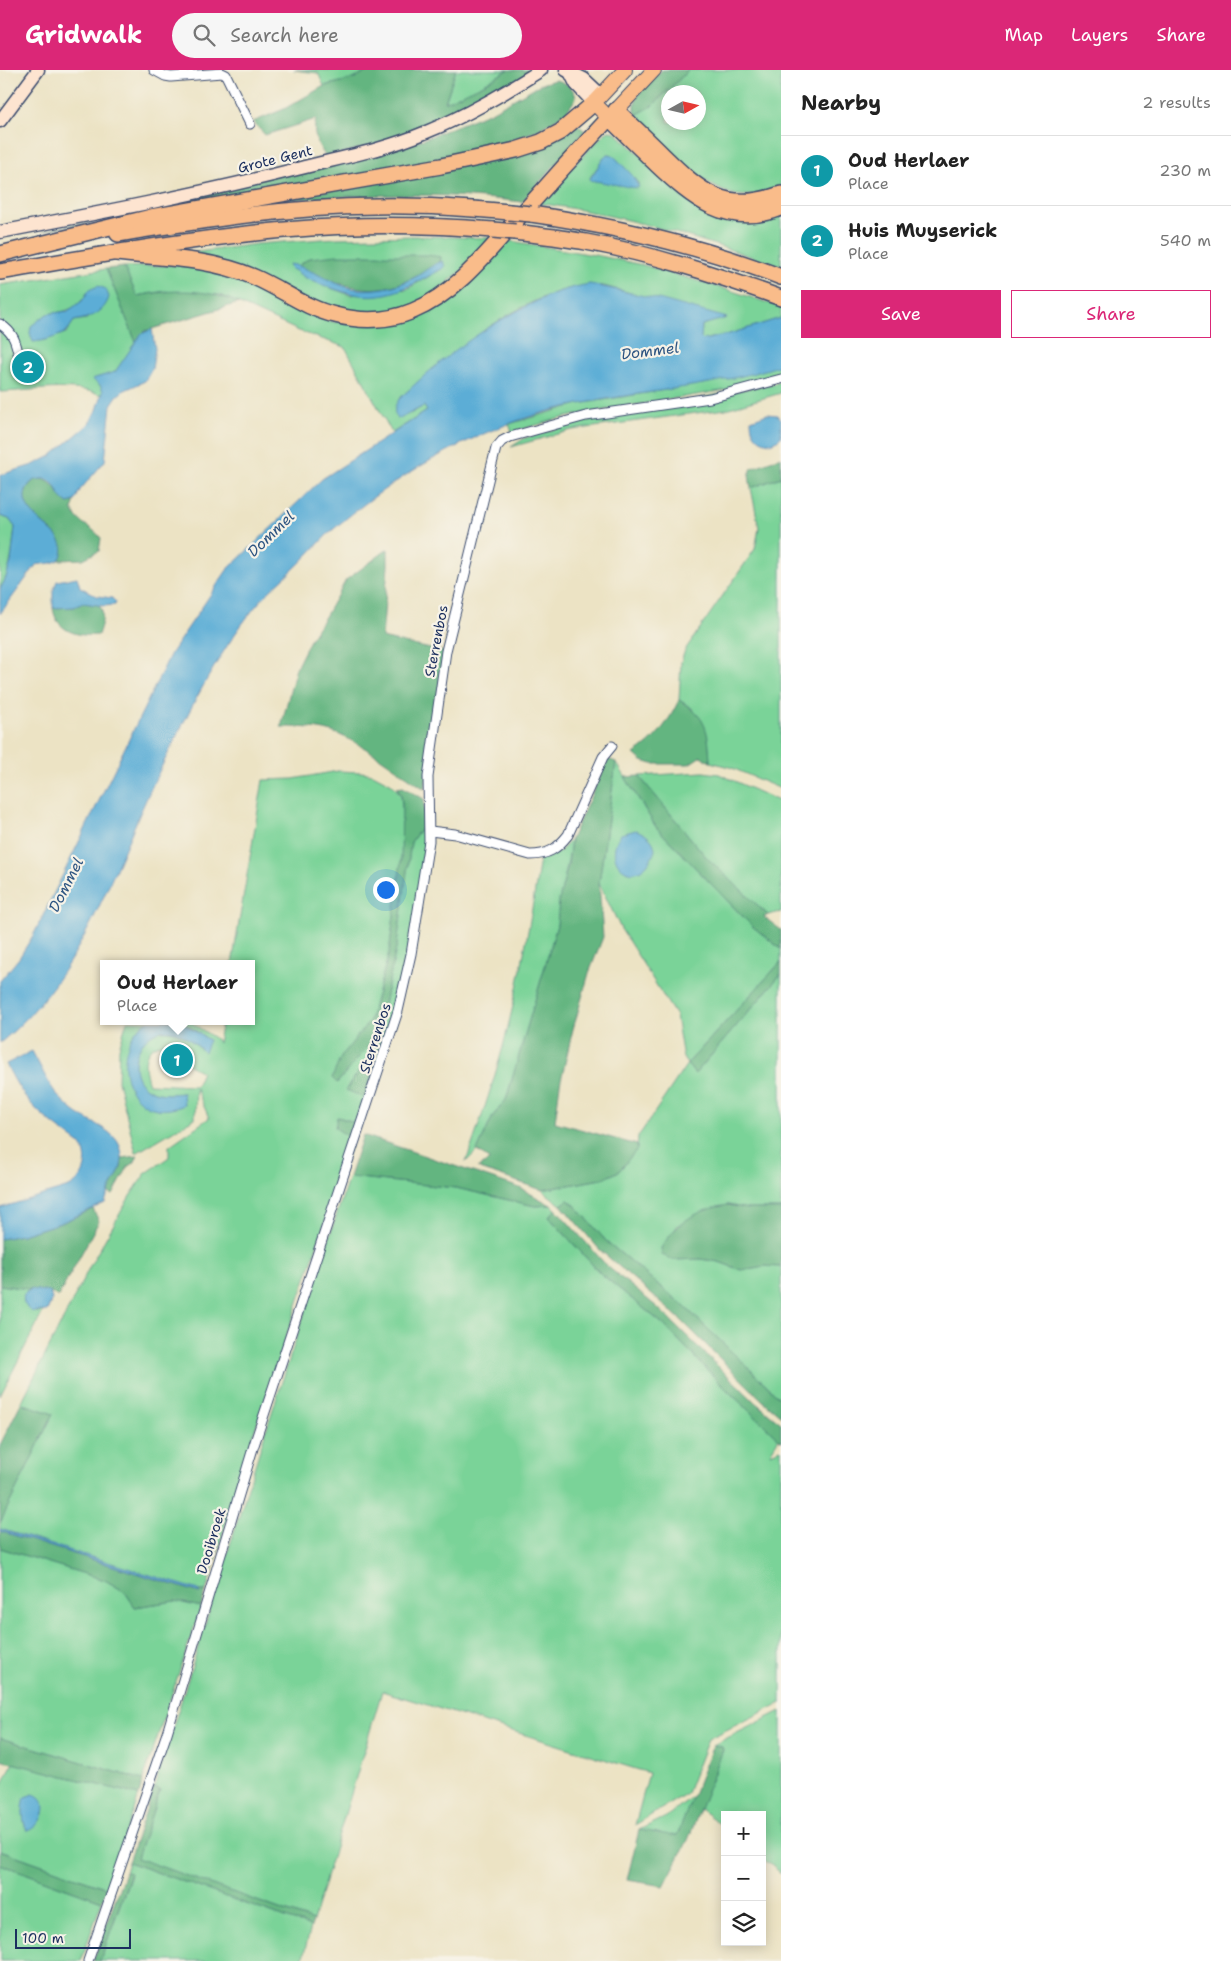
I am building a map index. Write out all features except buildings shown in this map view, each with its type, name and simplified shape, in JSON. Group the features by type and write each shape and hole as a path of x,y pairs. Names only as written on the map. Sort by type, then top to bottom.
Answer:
{"highway":[{"path":"0,254 151,217 503,154 552,137 571,124 597,99"},
{"path":"613,114 690,181 707,193 726,200 743,202 768,199 781,194"},
{"path":"613,114 683,189 703,203 719,210 742,215 762,214 781,208"},
{"path":"116,252 178,258 218,265 254,277 302,303 336,316 373,320 394,317 414,310 435,299 471,269 613,114"},
{"path":"0,254 190,222 284,211 366,206 416,206 531,214 589,222 655,236 781,277"},
{"path":"0,272 116,252 276,231 334,227 414,226 493,230 586,242 642,254 713,274 781,298"}],"main road":[{"path":"625,70 597,99 613,114 654,70"}],"street":[{"path":"0,121 38,70"},
{"path":"154,70 171,77 223,71 229,78 250,124"},
{"name":"Grote Gent","path":"0,232 172,198 380,148 423,134 460,118 490,102 541,70"},
{"path":"568,71 576,84 597,99"},
{"path":"0,324 12,333 16,340 18,357"},
{"name":"Sterrenbos","path":"359,1129 405,984 430,831 427,792 428,777 446,652 496,448 502,441 510,437 586,416 710,398 781,379"},
{"path":"430,831 455,834 530,855 542,855 551,852 568,835 603,756 612,746"},
{"name":"Dooibroek","path":"88,1961 167,1733 254,1446 359,1129"}],"green space":[{"path":"294,70 370,70 353,79 324,86 318,73"},
{"path":"370,70 456,70 445,102 484,84 508,70 527,70 530,73 458,115 378,144 326,157 316,139 316,119 265,135 253,122 284,109 324,86 353,79"},
{"path":"456,70 508,70 445,103"},
{"path":"662,70 689,70 674,85 661,85 661,97 652,106 636,115 635,108 638,95"},
{"path":"689,70 781,70 781,185 771,190 748,195 737,195 724,191 710,184 670,152 637,119 636,115 652,106 661,97 661,130 706,130 706,85 674,85"},
{"path":"555,80 568,86 575,94 576,98 566,113 538,130 496,146 413,165 43,231 424,139 491,112 541,84"},
{"path":"578,125 585,131 522,202 427,195 332,197 268,201 427,173"},
{"path":"609,131 615,132 689,199 781,212 781,267 721,247 630,221 537,203","holes":["606,155 613,155 639,184 589,179"]},
{"path":"414,236 491,238 467,266 424,301 393,313 355,316 176,255 257,244 336,238","holes":["441,257 440,262 443,261 440,270 407,289 350,295 304,277 294,270 294,265 298,266 309,258"]},
{"path":"505,240 643,265 781,307 781,318 703,340 701,338 702,325 725,318 604,286 579,287 551,294 523,307 494,324 466,343 417,383 398,400 410,414 424,406 427,411 392,433 345,347 299,331 220,295 164,291 136,296 124,267 175,265 201,268 251,284 319,318 334,322 396,323"},
{"path":"338,255 427,255 441,257 440,262 414,278 392,286 378,288 365,288 337,283 298,266 309,258"},
{"path":"124,267 137,296 189,291 214,295 239,303 145,331 136,342 106,269"},
{"path":"106,269 136,342 115,372 93,379 104,391 102,395 77,389 0,392 0,285","holes":["89,290 87,319 74,321 66,333 48,338 47,314 61,312 76,306"]},
{"path":"781,365 781,375 733,389 586,413 512,432 509,424 579,404 708,383"},
{"path":"781,382 781,393 726,409 572,430 511,447 525,438 576,423"},
{"path":"781,457 781,477 751,488 749,475 752,468"},
{"path":"781,477 781,789 730,767 710,762 708,738 693,709 679,700 681,662 685,650 755,549 759,528 751,488"},
{"path":"38,479 52,484 68,503 75,501 72,509 75,514 81,522 101,538 99,551 83,559 59,560 62,550 60,541 54,533 37,519 25,503 27,488"},
{"path":"0,516 9,519 15,527 9,567 0,589"},
{"path":"388,549 382,638 444,652 425,789 374,754 346,738 319,729 281,727 296,668 311,638 346,580"},
{"path":"83,603 99,605 101,608 102,620 98,635 83,635 69,631 58,622 55,616 53,608 74,607"},
{"path":"679,700 696,713 705,726 710,762 701,756 689,764 652,764 642,761 634,754 649,743 661,730"},
{"path":"608,759 616,762 599,883 603,937 589,973 573,1029 560,1084 555,1122 637,1145 637,1149 619,1171 611,1175 601,1179 542,1190 477,1168 490,1160 477,1151 493,1116 506,1100 557,925 559,900 568,865 571,839"},
{"path":"616,762 656,827 752,926 781,949 781,962 687,1064 683,1058 676,1016 621,929 599,883"},
{"path":"338,771 361,772 373,774 392,784 401,795 403,822 401,862 389,953 370,1020 337,1083 377,1036 397,944 411,842 425,826 425,842 408,964 388,1035 346,1089 383,1048 358,1123 338,1117 353,1139 241,1471 206,1591 199,1591 0,1529 0,1523 53,1414 21,1403 91,1264 130,1196 145,1174 169,1157 169,1146 209,1118 196,1088 195,1118 136,1153 118,1081 119,1048 126,1025 143,1025 133,1036 129,1045 129,1065 136,1097 150,1107 163,1109 174,1108 183,1093 162,1094 155,1092 143,1086 137,1077 135,1066 137,1054 142,1044 150,1035 161,1031 178,1033 203,1051 209,1040 187,1025 195,1025 216,1039 218,1043 221,1025 255,1025 255,960 233,960 263,780 293,779","holes":["159,1044 165,1052 202,1072 196,1086 149,1084 145,1061 149,1051"]},
{"path":"703,772 719,774 781,802 781,912 768,915 707,858 639,776"},
{"path":"639,776 707,858 768,915 764,917 781,930 781,949 752,926 656,827 625,777"},
{"path":"403,787 424,799 425,826 411,842 397,944 377,1036 337,1083 332,1078 341,1057 370,1020 389,953 401,861 402,804 401,795 397,788"},
{"path":"571,839 557,925 506,1100 493,1116 477,1151 466,1162 483,1114 507,1031 517,989 540,859 558,853"},
{"path":"781,962 781,974 695,1074 687,1064"},
{"path":"781,974 781,1209 748,1209 728,1205 678,1225 661,1249 673,1260 701,1259 719,1262 741,1270 765,1266 781,1267 781,1399 685,1307 606,1241 576,1206 568,1200 561,1205 542,1190 601,1179 619,1171 637,1149 638,1137 687,1064 695,1074"},
{"path":"388,1035 363,1097 346,1090 383,1039"},
{"path":"337,1117 358,1123 353,1139 335,1128"},
{"path":"363,1135 520,1188 551,1205 535,1206 456,1188 349,1177"},
{"path":"138,1156 134,1163 128,1167 113,1195 107,1192 121,1167 122,1158"},
{"path":"349,1177 456,1188 535,1206 551,1205 556,1209 549,1217 601,1274 663,1324 725,1388 779,1438 770,1453 781,1449 781,1577 777,1588 781,1599 781,1703 708,1739 687,1793 635,1825 649,1773 382,1691 313,1921 136,1858 160,1790 154,1788 261,1446"},
{"path":"568,1200 576,1206 606,1241 685,1307 781,1399 781,1416 762,1400 681,1320 600,1250 561,1205"},
{"path":"728,1205 748,1209 781,1209 781,1267 765,1266 741,1270 719,1262 701,1259 673,1260 662,1255 661,1248 681,1224 706,1210"},
{"path":"93,1209 99,1221 58,1297 50,1292 0,1285 0,1239 22,1235 63,1222"},
{"path":"556,1209 607,1266 657,1307 756,1403 781,1423 781,1441 725,1388 663,1324 601,1274 549,1217"},
{"path":"0,1285 31,1289 26,1292 32,1312 43,1312 0,1396"},
{"path":"21,1403 53,1414 0,1523 0,1445"},
{"path":"0,1531 200,1593 199,1591 206,1591 201,1607 175,1601 135,1607 125,1592 105,1580 0,1548"},
{"path":"0,1548 105,1580 125,1592 135,1607 175,1601 201,1607 143,1780 0,1738"},
{"path":"781,1711 781,1873 766,1861 766,1811 721,1811 721,1825 699,1808 723,1750 722,1747 713,1745"},
{"path":"0,1738 143,1780 139,1795 0,1760"},
{"path":"713,1745 722,1747 723,1750 688,1840 664,1886 627,1880 639,1830 677,1836"},
{"path":"13,1763 139,1795 107,1888 0,1850 0,1790"},
{"path":"154,1788 160,1790 137,1858 313,1921 311,1927 128,1862"},
{"path":"694,1795 677,1837 639,1830 666,1817"},
{"path":"0,1850 107,1888 102,1901 0,1864"},
{"path":"128,1862 311,1927 302,1961 100,1961 131,1874 125,1872"},
{"path":"0,1864 102,1901 81,1961 0,1961"},
{"path":"125,1872 131,1873 100,1961 93,1961"}],"water":[{"path":"606,155 613,155 632,175 639,187 589,180"},
{"path":"443,261 445,267 411,285 398,291 372,296 343,292 318,283 291,269 289,264 351,288 378,289 403,283"},
{"name":"Dommel","path":"590,284 662,300 727,318 702,325 701,338 703,340 781,318 781,365 725,380 610,398 553,410 522,419 462,444 433,459 378,494 327,535 261,600 227,646 189,711 156,778 93,920 74,954 53,986 29,1016 0,1043 0,981 19,958 34,934 171,653 227,570 322,479 427,411 424,406 401,418 397,418 395,414 396,404 402,396 456,350 488,328 545,297 570,288"},
{"path":"98,286 106,289 109,297 107,303 100,311 90,317 74,321 67,331 60,335 33,342 30,333 31,326 47,314 68,311 82,301 89,290"},
{"path":"152,329 155,349 152,369 145,381 123,391 111,405 105,461 80,490 75,501 68,503 64,500 54,485 46,479 33,481 26,490 25,500 29,509 53,532 63,548 59,560 53,563 36,565 0,614 0,589 11,562 15,527 9,519 0,516 0,475 33,465 51,456 88,425 97,410 103,391 100,385 92,379 115,372 141,334"},
{"path":"767,414 778,415 781,419 781,437 773,443 760,440 752,430 751,420"},
{"path":"77,577 80,587 97,596 112,598 116,602 115,605 104,606 83,603 74,607 53,608 53,591 57,581"},
{"path":"636,830 649,837 655,850 648,863 640,871 631,872 624,870 618,864 615,855 615,845 621,834"},
{"path":"144,1025 185,1025 209,1040 204,1052 183,1035 163,1031 152,1035 143,1042 138,1052 135,1063 136,1074 142,1084 152,1091 159,1093 183,1093 184,1104 182,1106 161,1109 145,1105 134,1094 127,1079 125,1062 128,1046 136,1031"},
{"path":"32,1051 57,1095 74,1111 106,1130 118,1142 121,1150 121,1166 105,1203 63,1222 22,1235 0,1239 0,1208 69,1187 79,1179 85,1168 85,1156 80,1144 37,1110 21,1091 6,1064"},
{"path":"31,1289 50,1292 52,1299 47,1311 32,1312 26,1306 23,1300 24,1294"},
{"path":"0,1529 199,1590 201,1593 0,1531"},
{"path":"33,1794 39,1797 44,1807 41,1819 32,1829 27,1831 23,1818 24,1801 25,1797"}],"place":[{"name":"Huis Muyserick","path":"28,367"},
{"name":"Oud Herlaer","path":"177,1060"}]}
